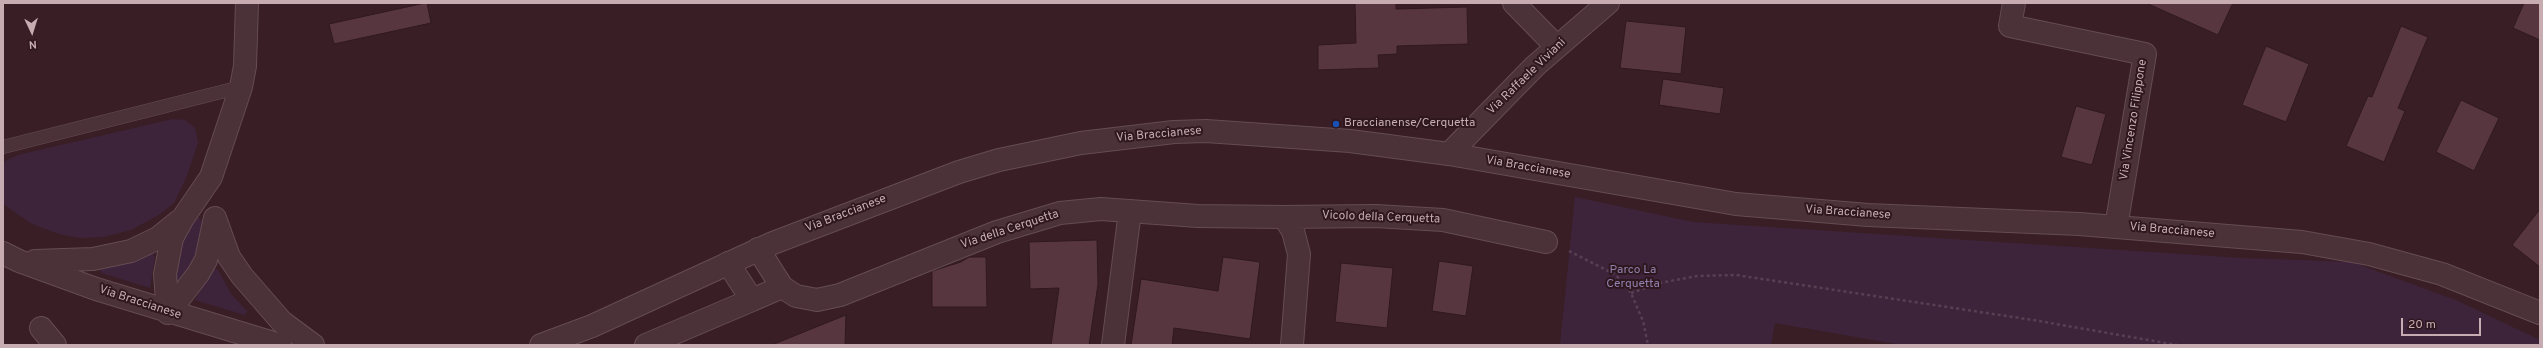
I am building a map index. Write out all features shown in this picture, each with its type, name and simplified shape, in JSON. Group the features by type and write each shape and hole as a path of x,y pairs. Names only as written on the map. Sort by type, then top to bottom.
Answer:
{"street":[{"path":"168,313 165,274 172,238 183,218 212,177 241,87 245,66 247,3"},
{"path":"1514,3 1557,48"},
{"name":"Via Raffaele Viviani","path":"1449,154 1535,66 1608,3"},
{"name":"Via Vincenzo Filippone","path":"2014,3 2010,26 2145,54 2116,227"},
{"name":"Via Braccianese","path":"541,345 592,326 758,249 959,172 999,160 1081,143 1158,133 1206,131 1350,141 1449,154 1736,204 1868,215 2116,227 2302,242 2368,254 2442,274 2540,314"},
{"path":"168,313 198,274 211,247 215,218 212,177"},
{"name":"Via della Cerquetta","path":"758,249 782,287 802,298 818,300 833,297 957,247 1028,222 1081,210 1130,211 1198,216 1284,217"},
{"path":"1113,345 1130,211"},
{"name":"Vicolo della Cerquetta","path":"1284,217 1376,216 1443,220 1546,242"},
{"path":"1284,217 1296,238 1299,254 1292,345"},
{"path":"11,257 70,261 115,255 144,246 183,218"},
{"path":"215,218 229,257 242,276 282,322 313,345"},
{"name":"Via Braccianese","path":"11,257 168,313 280,345"},
{"path":"728,263 752,300"},
{"path":"646,345 782,287"},
{"path":"42,328 55,345"}],"lane":[{"path":"3,147 241,87"}],"path":[{"path":"1546,242 1591,260 1616,275 1631,293 1643,320 1648,345"},
{"path":"1631,293 1660,283 1698,276 1736,275 2003,315 2177,345"}],"green space":[{"path":"173,119 185,120 195,128 198,143 186,178 174,203 157,216 131,230 103,237 80,238 59,234 32,224 3,204 3,162 18,155"},
{"name":"Parco La Cerquetta","path":"1575,197 1693,222 2242,258 2352,262 2458,301 2540,340 2540,345 1902,345 1775,323 1771,345 1560,345"},
{"path":"197,216 202,221 195,255 185,277 178,286 173,286 176,253"},
{"path":"152,253 155,257 150,288 102,273 100,270 102,266"},
{"path":"213,268 218,270 232,295 247,311 245,315 195,300"}],"building":[{"path":"427,3 431,23 334,44 329,24"},
{"path":"1355,3 1396,3 1396,9 1467,7 1468,44 1397,46 1397,54 1378,55 1379,68 1318,70 1318,45 1356,43"},
{"path":"2146,3 2233,3 2218,35"},
{"path":"2524,3 2540,3 2540,40 2513,28"},
{"path":"1626,21 1686,27 1681,74 1620,68"},
{"path":"2401,26 2428,37 2398,108 2405,111 2384,162 2346,146 2368,96 2372,97"},
{"path":"2266,46 2309,64 2286,122 2242,105"},
{"path":"1663,79 1724,88 1720,114 1659,105"},
{"path":"2461,100 2499,118 2474,171 2436,152"},
{"path":"2076,106 2106,114 2092,165 2061,157"},
{"path":"2540,209 2540,267 2512,245"},
{"path":"1097,240 1098,284 1089,345 1051,345 1059,288 1030,289 1029,242"},
{"path":"969,257 986,257 987,307 932,307 932,271 961,262"},
{"path":"1223,257 1260,262 1250,339 1174,328 1172,345 1131,345 1141,279 1218,291"},
{"path":"1439,261 1473,266 1466,316 1432,311"},
{"path":"1341,263 1393,268 1387,328 1335,322"},
{"path":"846,315 845,345 774,345 774,344"}],"place":[{"name":"Braccianense/Cerquetta","path":"1336,124"}]}
